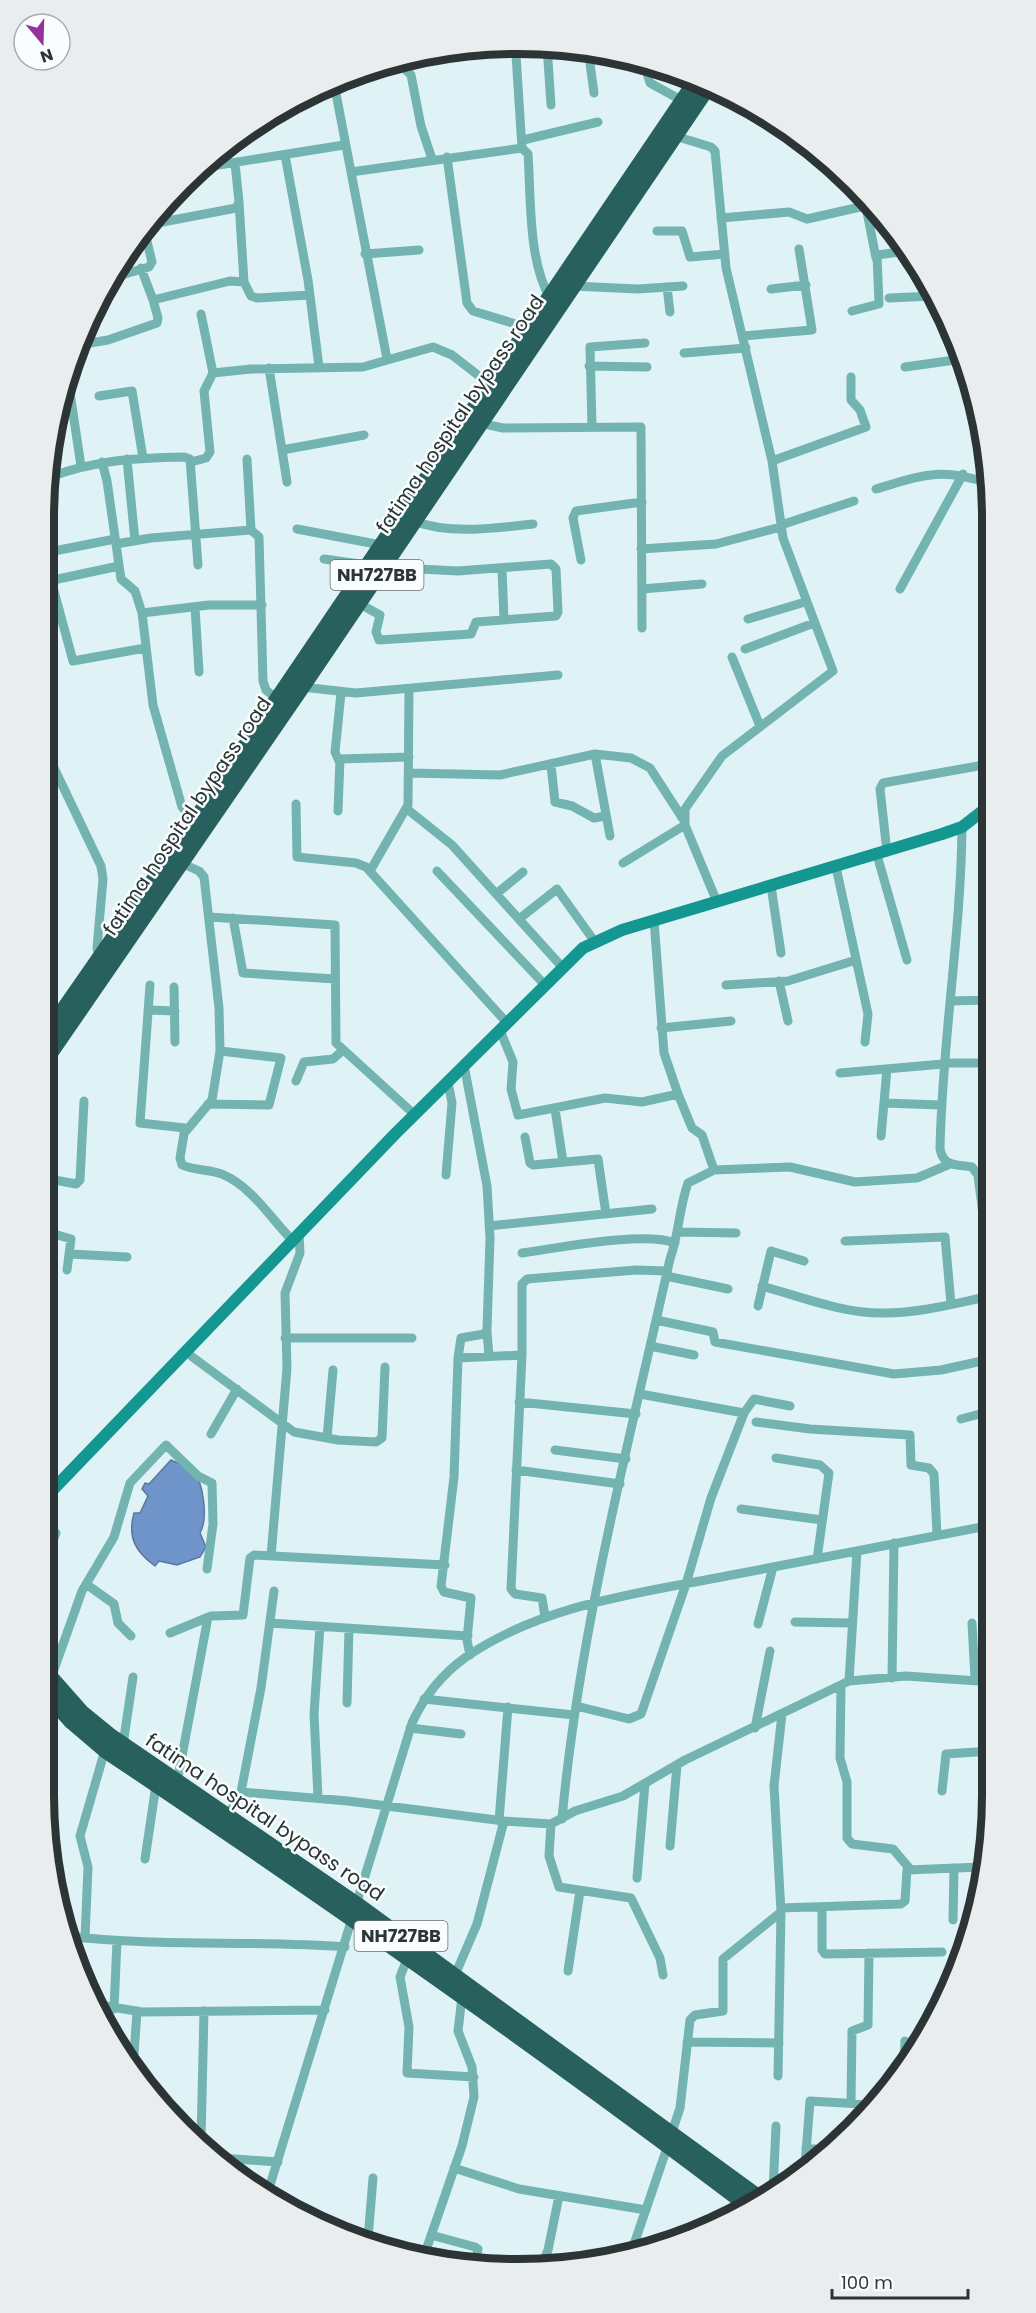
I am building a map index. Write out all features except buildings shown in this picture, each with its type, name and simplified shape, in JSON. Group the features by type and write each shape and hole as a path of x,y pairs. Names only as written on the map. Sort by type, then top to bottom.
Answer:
{"highway":[{"name":"fatima hospital bypass road","path":"54,1027 99,958 199,826 266,727 302,687 358,603 375,566 381,545 572,286 652,159 692,88"},
{"name":"fatima hospital bypass road","path":"266,727 277,699 375,566 414,521 480,423 496,388 529,328 549,298 652,159 675,136 704,93"},
{"name":"fatima hospital bypass road","path":"54,1028 181,863 199,826"},
{"name":"fatima hospital bypass road","path":"54,1695 177,1783 228,1816 262,1849"},
{"name":"fatima hospital bypass road","path":"54,1697 105,1750 156,1785 262,1849 354,1912 455,1975 670,2138 743,2201"},
{"name":"fatima hospital bypass road","path":"354,1912 407,1959 754,2195"}],"main road":[{"path":"54,1489 414,1115 583,948 621,930 836,867 962,827 982,811"}],"street":[{"path":"516,55 523,144 528,154 537,261 543,287 549,298"},
{"path":"547,55 551,105"},
{"path":"589,60 594,93"},
{"path":"404,68 411,75 421,126 432,159"},
{"path":"647,73 650,83 683,101"},
{"path":"335,91 387,359"},
{"path":"351,172 523,144 598,122"},
{"path":"675,136 714,148 720,179 725,254 772,461 781,526 805,602 833,671 717,761 685,809 684,822"},
{"path":"216,166 344,145"},
{"path":"285,155 310,295 319,368"},
{"path":"447,158 467,303 473,310 529,328"},
{"path":"235,163 244,282 250,296 257,298 310,295"},
{"path":"161,222 236,208 239,202"},
{"path":"722,218 789,212 807,219 862,207"},
{"path":"852,311 879,304 876,258 869,215"},
{"path":"657,231 682,231 690,257 725,254"},
{"path":"123,274 149,267 152,258 147,240"},
{"path":"743,336 812,330 799,249"},
{"path":"365,254 419,250"},
{"path":"876,258 880,254 898,251"},
{"path":"88,343 108,340 157,324 159,318 141,268"},
{"path":"153,300 230,281 244,282"},
{"path":"771,289 806,285"},
{"path":"572,286 638,289 683,286"},
{"path":"667,287 670,312"},
{"path":"889,298 925,296"},
{"path":"191,462 206,458 210,452 204,391 213,374 201,314"},
{"path":"592,426 589,351 592,346 645,343"},
{"path":"213,374 269,368 363,367 433,347 452,355 496,388"},
{"path":"684,352 746,348"},
{"path":"904,367 954,360"},
{"path":"590,366 647,367"},
{"path":"269,368 287,482"},
{"path":"772,461 866,427 860,410 851,400 851,377"},
{"path":"99,396 132,391 143,458"},
{"path":"70,398 81,466"},
{"path":"480,423 498,428 641,427 642,628"},
{"path":"282,450 364,435"},
{"path":"56,475 81,466 127,459 184,457 191,462"},
{"path":"127,459 135,541"},
{"path":"247,459 251,530"},
{"path":"102,462 107,481 121,579 135,591 142,613 153,705 182,807 199,826"},
{"path":"191,462 198,565"},
{"path":"876,489 921,476 945,472 963,474 980,480"},
{"path":"900,589 963,474"},
{"path":"641,549 716,544 781,526 854,501"},
{"path":"581,560 573,518 576,511 642,502"},
{"path":"414,521 432,526 476,528 533,524"},
{"path":"54,551 115,542 251,530 259,537 263,681 266,690 277,699"},
{"path":"297,530 381,545"},
{"path":"324,560 375,566 458,571 554,566 558,612 556,616 476,622 471,634 380,640 376,632 380,615 358,603"},
{"path":"54,580 119,566"},
{"path":"502,569 504,620"},
{"path":"642,589 702,584"},
{"path":"748,619 805,602"},
{"path":"54,603 73,661 145,648"},
{"path":"142,613 195,607 262,605"},
{"path":"195,607 199,672"},
{"path":"745,649 814,623"},
{"path":"732,657 760,726"},
{"path":"302,687 341,693 409,690 558,675"},
{"path":"370,872 407,810 409,690"},
{"path":"338,812 339,761 335,752 341,693"},
{"path":"409,773 500,775 595,754 631,758 645,764 684,822 717,902"},
{"path":"595,754 610,836"},
{"path":"339,761 343,758 409,757"},
{"path":"550,765 555,802 572,806 594,818 606,816"},
{"path":"908,960 882,853 880,789 883,783 982,765"},
{"path":"54,768 101,866 103,879 97,948 99,958"},
{"path":"296,804 297,857 356,863 370,872 503,1026 513,1062 511,1085 516,1113 520,1115 605,1098 642,1102 678,1095"},
{"path":"407,810 448,841 563,968"},
{"path":"623,863 684,822"},
{"path":"950,1164 943,1158 940,1149 941,1105 943,1063 962,878 962,827"},
{"path":"181,863 199,871 204,876 219,1008 220,1051 212,1100 186,1131 180,1158 182,1165 227,1177 258,1200 273,1220 296,1237 300,1253 285,1293 287,1368 271,1556"},
{"path":"836,867 868,1014 865,1042"},
{"path":"437,871 545,985"},
{"path":"496,894 523,872"},
{"path":"771,886 781,953"},
{"path":"519,919 557,889 595,942"},
{"path":"209,917 335,925 335,1038 343,1050 414,1115"},
{"path":"233,918 243,973 335,979"},
{"path":"654,920 664,1053 692,1128 702,1135 714,1170"},
{"path":"726,985 796,979 856,960"},
{"path":"779,981 788,1022"},
{"path":"150,985 139,1120 143,1124 183,1127 186,1131"},
{"path":"174,987 175,1042"},
{"path":"951,1001 982,1000"},
{"path":"148,1010 175,1011"},
{"path":"661,1028 731,1021"},
{"path":"296,1081 304,1062 333,1059 343,1050"},
{"path":"208,1104 269,1105 281,1058 220,1051"},
{"path":"840,1073 943,1063 982,1064"},
{"path":"464,1065 483,1161 489,1226 487,1332 489,1356"},
{"path":"881,1136 887,1069"},
{"path":"446,1174 452,1103 448,1082"},
{"path":"54,1180 76,1184 80,1180 84,1101"},
{"path":"884,1103 941,1105"},
{"path":"555,1109 563,1162"},
{"path":"525,1137 531,1165 600,1160 606,1214"},
{"path":"562,1818 575,1711 594,1604 650,1346 675,1243 680,1206 688,1183 714,1170 790,1167 855,1182 917,1178 950,1164 972,1167 978,1175 982,1207"},
{"path":"489,1226 652,1209"},
{"path":"677,1232 736,1233"},
{"path":"54,1234 71,1239 67,1270"},
{"path":"845,1241 945,1237 951,1304"},
{"path":"522,1253 630,1240 663,1239 675,1243"},
{"path":"758,1306 771,1251 804,1261"},
{"path":"70,1254 127,1257"},
{"path":"545,1617 542,1598 515,1594 511,1589 522,1355 521,1289 527,1279 636,1270 667,1273 728,1289"},
{"path":"762,1286 867,1312 914,1311 982,1298"},
{"path":"656,1320 713,1332 715,1342 873,1372 919,1373 982,1361"},
{"path":"471,1655 468,1636 471,1598 444,1592 441,1586 454,1477 460,1338 487,1332"},
{"path":"285,1338 412,1338"},
{"path":"650,1346 694,1355"},
{"path":"187,1353 294,1432 327,1438 376,1442 382,1438 385,1366"},
{"path":"458,1358 522,1355"},
{"path":"327,1438 333,1370"},
{"path":"212,1434 237,1389"},
{"path":"640,1394 744,1413"},
{"path":"424,1699 575,1711 628,1719 641,1714 686,1584 707,1509 744,1413 754,1399 790,1406"},
{"path":"519,1402 636,1414"},
{"path":"961,1419 982,1413"},
{"path":"756,1422 810,1429 910,1435 911,1465 929,1468 933,1474 937,1535"},
{"path":"54,1668 70,1619 86,1584 114,1537 130,1483 166,1445 198,1476 212,1483 213,1524 207,1569"},
{"path":"555,1450 626,1459"},
{"path":"776,1458 825,1468 829,1473 817,1558"},
{"path":"516,1470 621,1484"},
{"path":"741,1509 822,1520"},
{"path":"270,2187 345,1947 410,1728 424,1699 443,1677 471,1655 545,1617 686,1584 982,1527"},
{"path":"54,1538 56,1533"},
{"path":"892,1678 894,1543"},
{"path":"857,1551 840,1758 848,1782 847,1838 852,1844 892,1849 910,1869"},
{"path":"170,1633 208,1617 243,1615 249,1558 255,1555 444,1565"},
{"path":"758,1624 773,1567"},
{"path":"86,1584 114,1604 118,1623 131,1636"},
{"path":"228,1816 241,1792 261,1688 274,1591"},
{"path":"177,1783 208,1617"},
{"path":"795,1622 852,1623"},
{"path":"270,1623 468,1636"},
{"path":"972,1623 975,1679"},
{"path":"318,1797 314,1714 320,1626"},
{"path":"347,1703 349,1628"},
{"path":"755,1728 770,1651"},
{"path":"123,1745 133,1677"},
{"path":"241,1792 318,1797 501,1821 551,1824 623,1796 677,1765 845,1683 892,1678 982,1680"},
{"path":"455,1975 477,1924 501,1821 508,1707"},
{"path":"778,2076 781,1910 774,1786 782,1714"},
{"path":"410,1728 461,1734"},
{"path":"85,1938 88,1867 80,1836 105,1750"},
{"path":"942,1791 946,1754 982,1752"},
{"path":"670,1846 677,1765"},
{"path":"637,1878 645,1783"},
{"path":"145,1859 156,1785"},
{"path":"551,1824 549,1856 557,1884 562,1889 631,1898 660,1958 663,1975"},
{"path":"635,2244 680,2108 692,2016 723,2011 723,1959 781,1910 904,1903 906,1873 910,1869 976,1867"},
{"path":"953,1920 954,1868"},
{"path":"568,1971 580,1891"},
{"path":"822,1907 823,1952 942,1952"},
{"path":"77,1937 117,1941 286,1942 345,1947"},
{"path":"114,2009 117,1941"},
{"path":"851,2103 852,2031 868,2025 869,1953"},
{"path":"407,1959 400,1977 409,2028 407,2073 474,2077"},
{"path":"426,2250 454,2168 474,2097 474,2077 458,2031 462,1997"},
{"path":"106,2007 137,2011 325,2010"},
{"path":"134,2056 137,2011"},
{"path":"201,2134 204,2011"},
{"path":"905,2041 905,2052"},
{"path":"687,2042 779,2043"},
{"path":"805,2159 810,2101 864,2104"},
{"path":"773,2183 776,2126"},
{"path":"806,2148 817,2149"},
{"path":"230,2159 278,2162"},
{"path":"454,2168 519,2189 646,2210"},
{"path":"368,2234 373,2178"},
{"path":"545,2258 559,2196"},
{"path":"431,2235 474,2247 478,2249 477,2257"}],"water":[{"path":"171,1460 191,1469 200,1484 204,1519 200,1533 206,1547 200,1557 177,1565 159,1561 155,1566 138,1550 133,1537 132,1522 134,1513 140,1513 148,1496 142,1489 145,1483 149,1484"}]}
